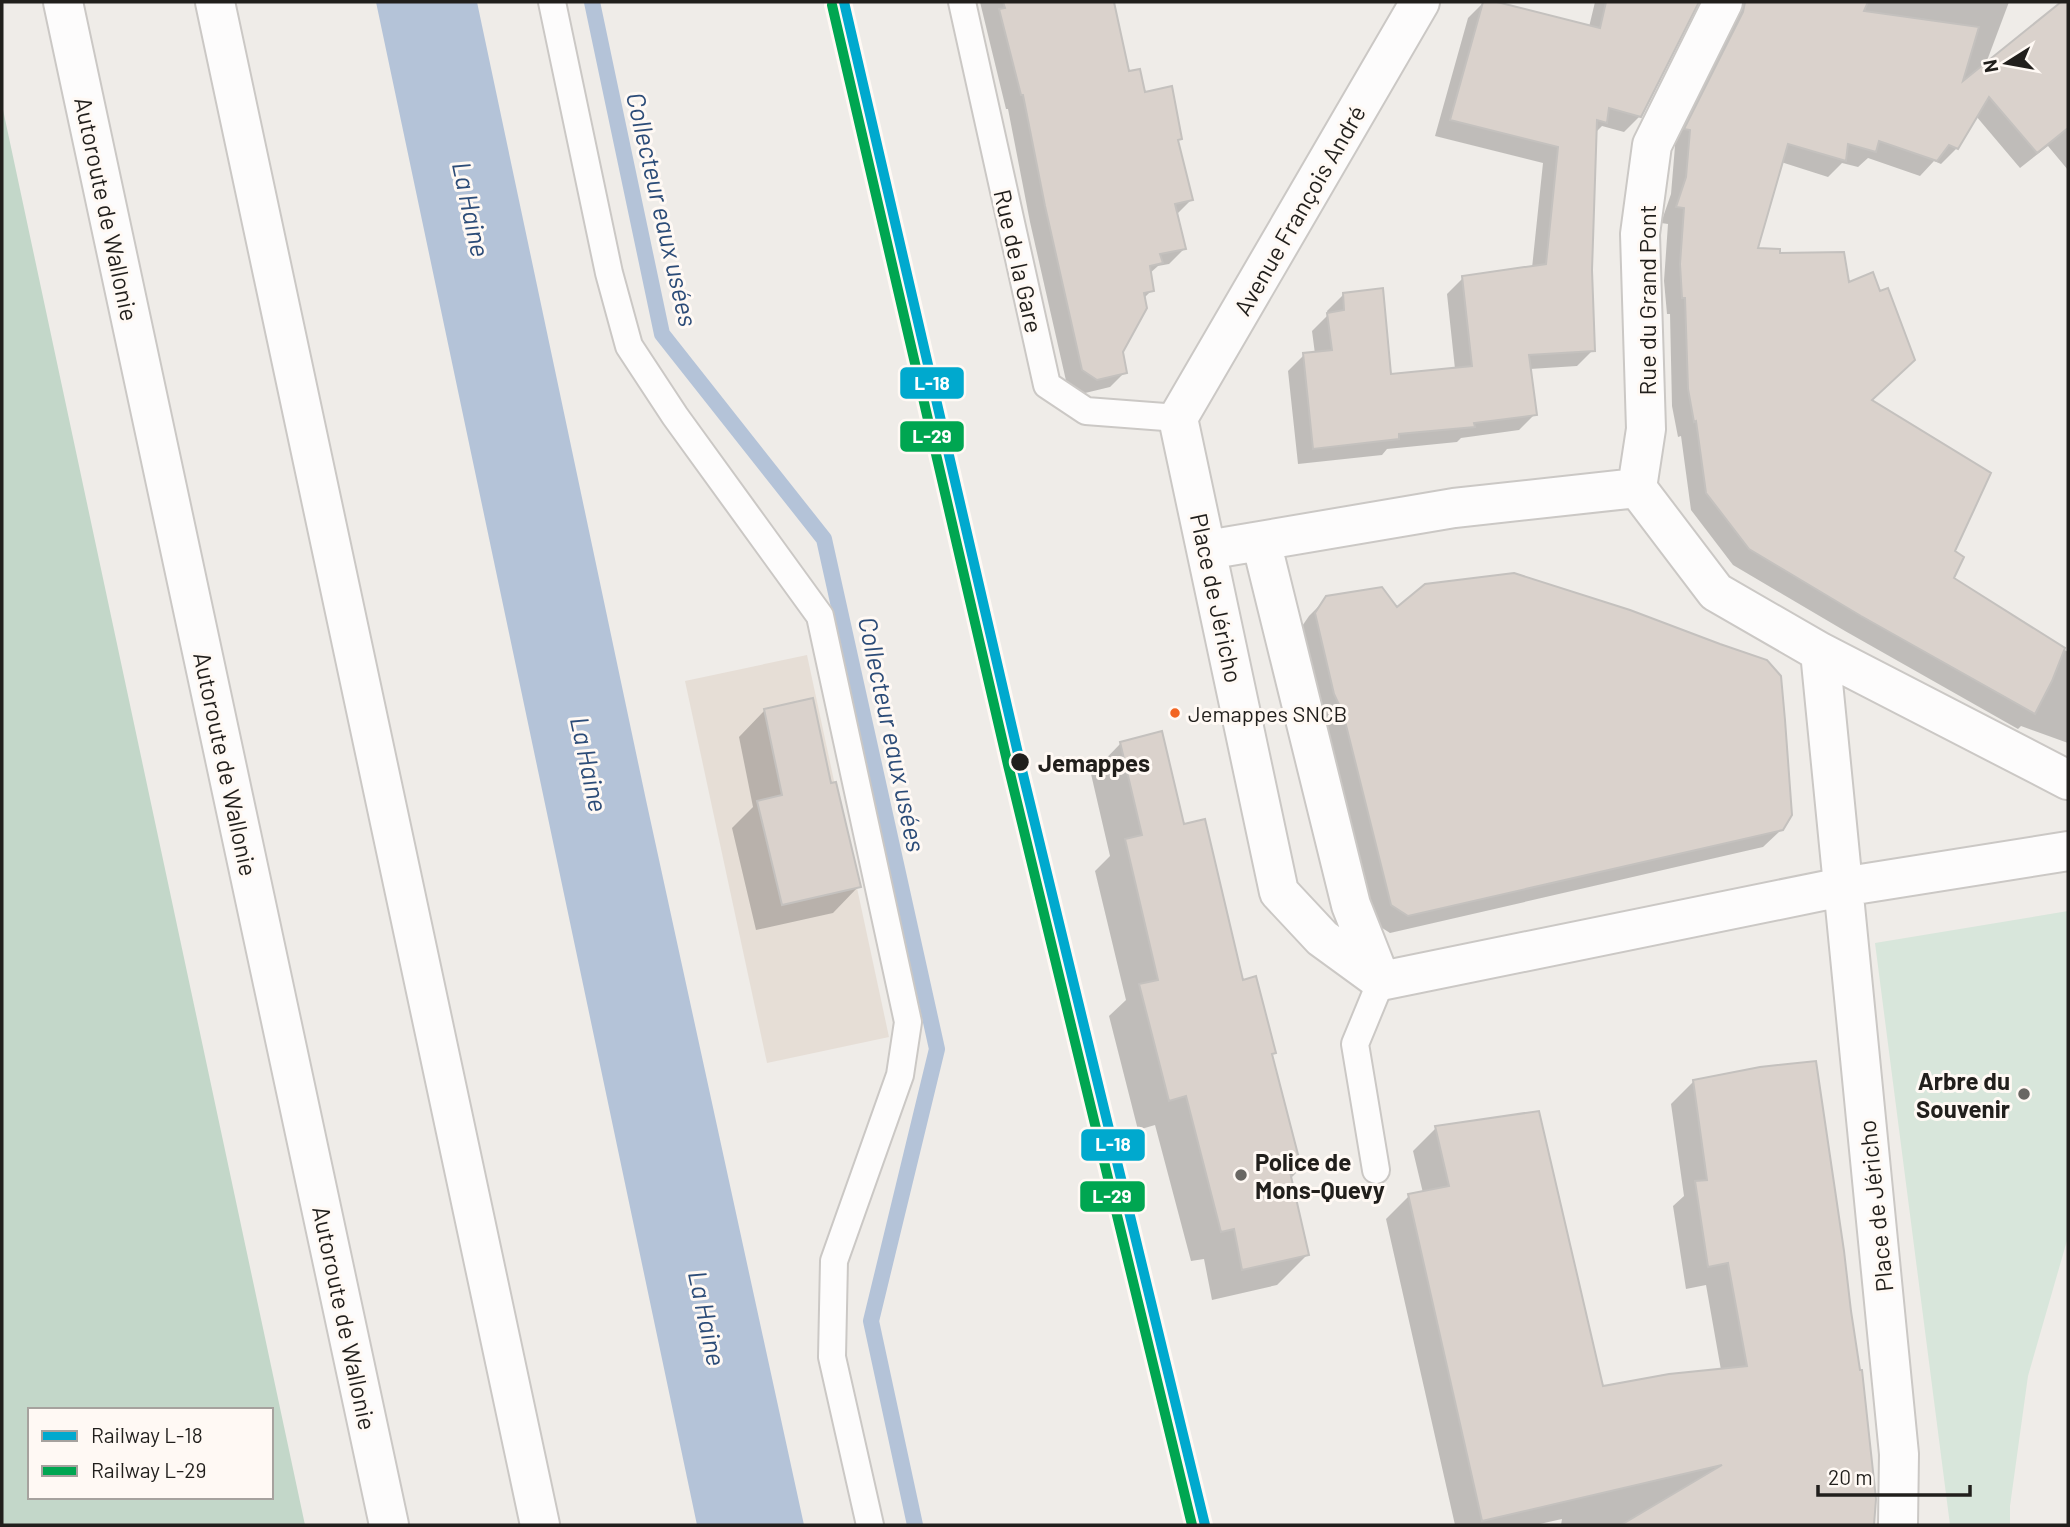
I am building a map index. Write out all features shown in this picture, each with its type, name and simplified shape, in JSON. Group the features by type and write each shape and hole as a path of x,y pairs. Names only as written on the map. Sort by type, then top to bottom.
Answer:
{"main road":[{"name":"Autoroute de Wallonie","path":"63,2 389,1525"},
{"path":"215,2 540,1525"},
{"name":"Avenue François André","path":"1178,418 1420,2"},
{"name":"Rue du Grand Pont","path":"1637,488 1646,429 1640,234 1652,145 1723,2"},
{"name":"Place de Jéricho","path":"1178,418 1279,892 1322,939 1381,981"},
{"path":"1207,550 1454,508 1637,488 1716,592 1820,652 2068,780"},
{"path":"1261,541 1351,905 1381,981 1843,887 2068,851"},
{"name":"Place de Jéricho","path":"1820,652 1899,1454 1898,1525"}],"lane":[{"path":"552,2 608,273 629,346 675,416 820,616 908,1022 900,1075 834,1261 832,1357 870,1525"},
{"name":"Rue de la Gare","path":"962,2 1047,385 1086,411 1178,418"},
{"path":"1376,1170 1355,1044 1381,981"}],"shaded area":[{"path":"807,655 889,1037 767,1063 685,681"},
{"path":"2068,911 2068,1237 2028,1376 2010,1506 2010,1525 1950,1525 1875,943"}],"green space":[{"path":"2,105 305,1525 2,1525"}],"water":[{"name":"La Haine","path":"376,2 477,2 646,800 804,1525 697,1525"}],"building":[{"path":"1003,2 1114,2 1129,71 1140,69 1145,92 1172,86 1182,139 1178,140 1193,200 1175,204 1186,249 1160,254 1163,263 1150,266 1154,291 1144,293 1147,308 1123,352 1127,373 1097,380 1082,370 1023,95 999,9 1005,8"},
{"path":"1483,2 1497,2 1600,28 1606,2 1699,2 1641,117 1609,108 1607,123 1597,120 1592,270 1595,351 1529,355 1537,415 1474,423 1475,427 1399,434 1399,439 1313,449 1303,353 1332,350 1327,313 1344,310 1343,293 1383,288 1391,374 1472,366 1462,276 1546,264 1558,147 1450,120"},
{"path":"1745,2 1868,2 1864,11 1979,27 1963,81 2061,2 2068,2 2068,128 2037,153 1989,97 1958,149 1949,145 1937,161 1879,141 1876,152 1848,144 1846,161 1788,144 1758,248 1780,249 1780,253 1844,252 1849,282 1873,272 1880,291 1888,288 1915,360 1872,400 1991,473 1955,551 1964,557 1954,578 2065,648 2035,714 1749,549 1706,493 1696,421 1694,422 1688,389 1685,298 1682,298 1680,264 1684,208 1676,207 1686,177 1690,130 1684,129 1743,12"},
{"path":"1514,573 1630,610 1767,660 1781,676 1792,815 1783,830 1408,916 1391,905 1315,613 1326,596 1382,587 1397,607 1425,584"},
{"path":"813,698 831,783 836,782 861,887 782,905 757,801 782,795 764,709"},
{"path":"1162,731 1184,824 1205,819 1243,980 1256,976 1276,1053 1272,1054 1302,1170 1290,1172 1309,1255 1242,1270 1234,1229 1221,1232 1186,1096 1169,1101 1139,984 1158,980 1125,839 1142,835 1120,742"},
{"path":"1816,1061 1851,1311 1862,1370 1876,1499 1874,1525 1621,1525 1722,1465 1482,1521 1408,1194 1449,1186 1435,1126 1539,1111 1603,1386 1669,1374 1747,1366 1728,1263 1708,1267 1695,1181 1707,1180 1693,1080 1760,1067"}],"waterway":[{"name":"Collecteur eaux usées","path":"592,2 662,334 824,539 937,1049 871,1321 915,1525"}],"rail line":[{"name":"L-18","path":"844,2 1020,762 1205,1525"},
{"name":"L-29","path":"832,5 1008,765 1192,1525"}],"place":[{"name":"Jemappes SNCB","path":"1175,713"},
{"name":"Jemappes","path":"1020,762"},
{"name":"Arbre du Souvenir","path":"2024,1094"},
{"name":"Police de Mons-Quevy","path":"1241,1175"}]}
